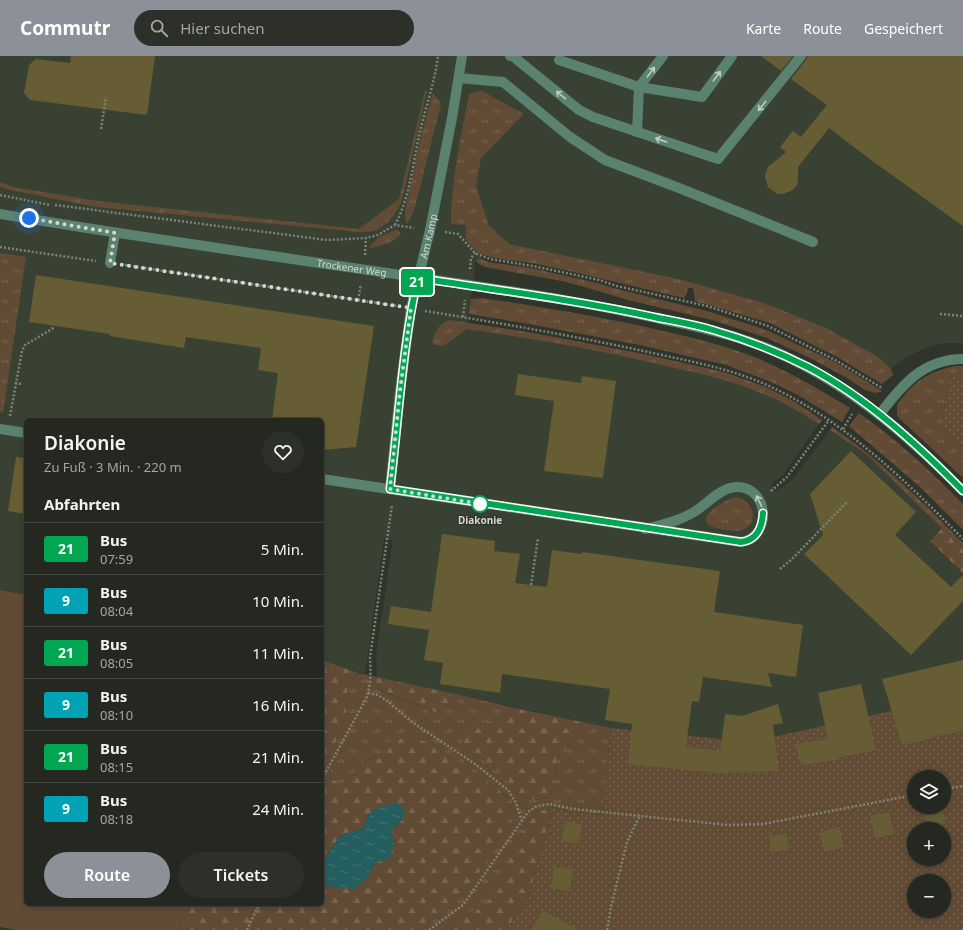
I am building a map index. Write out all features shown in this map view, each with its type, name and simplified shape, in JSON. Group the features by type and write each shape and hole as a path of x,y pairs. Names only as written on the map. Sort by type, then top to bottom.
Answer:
{"street":[{"name":"Am Kamp","path":"390,489 400,391 411,308 430,230 462,56"},
{"path":"510,56 514,57 578,110 593,117 718,159 801,56"},
{"path":"637,132 639,88 663,56"},
{"path":"559,60 639,88 702,96 732,56"},
{"path":"459,78 503,82 570,137 605,160 813,242"},
{"name":"Trockener Weg","path":"0,214 115,233 553,298 630,312 712,330 764,347 808,368 840,386 879,415 940,468 963,491"},
{"path":"110,263 115,233"},
{"path":"879,415 904,384 916,374 936,364 955,359 963,359"},
{"path":"4,430 24,434"},
{"path":"324,479 645,529 741,542 753,538 760,528 763,513 759,499 755,494 750,490 736,487 729,488 721,492 694,512 673,522 645,529"}],"path":[{"path":"395,225 401,213 405,199 438,56"},
{"path":"101,129 106,96"},
{"path":"366,238 366,247"},
{"path":"0,247 411,308 529,328 724,369 767,385 796,400 843,428 870,450 916,492 963,539"},
{"path":"470,266 471,258 475,253"},
{"path":"358,300 361,281"},
{"path":"463,317 466,299"},
{"path":"940,314 963,316"},
{"path":"4,430 20,357 25,345 52,329 54,326"},
{"path":"15,383 21,384"},
{"path":"759,499 787,477 829,420"},
{"path":"324,775 368,693 371,674 370,657 393,504 390,489"},
{"path":"780,569 792,559 848,501"},
{"path":"531,585 538,538"},
{"path":"368,693 378,695 386,700 412,722 475,764 508,790 516,803 522,821"},
{"path":"951,789 963,786"},
{"path":"429,930 463,905 492,866 528,812 537,806 550,804 573,809 728,825 763,824 907,796"},
{"path":"607,930 627,842 640,816"},
{"path":"247,930 258,906"}],"shaded area":[{"path":"0,56 963,56 963,343 945,343 923,349 903,359 891,369 877,356 824,327 764,303 679,279 509,244 479,258 476,261 467,329 528,338 637,359 726,380 764,394 792,408 819,424 783,475 771,484 776,492 792,480 830,430 866,454 942,528 930,541 963,573 963,695 750,742 611,728 377,677 376,655 393,540 384,539 365,674 324,661 324,418 24,418 24,595 0,590"}],"green space":[{"path":"425,91 427,91 402,200 391,219 381,228 374,231 359,232 97,207 0,187 0,182 13,187 98,201 359,229 399,199"},
{"path":"482,91 524,114 481,158 476,186 489,226 509,244 679,279 764,303 824,327 877,356 891,369 893,375 882,384 839,358 770,323 695,301 693,288 688,288 684,298 555,268 493,258 478,252 467,240 466,225 451,224 451,208 460,142 469,94"},
{"path":"433,93 441,104 415,207 407,224 405,211 422,131"},
{"path":"396,230 401,234 391,242 378,247 369,248 379,237"},
{"path":"0,253 26,257 3,413 0,412"},
{"path":"479,258 488,262 531,268 597,283 707,311 766,330 835,362 882,391 875,393 865,390 847,378 812,359 767,338 712,320 628,300 562,281 485,267 476,261"},
{"path":"481,298 618,321 687,336 723,346 757,358 781,369 850,408 842,422 798,395 769,381 726,365 640,345 469,314 471,299"},
{"path":"449,320 528,332 639,353 724,372 766,387 795,402 822,420 819,424 778,401 752,389 694,372 543,341 467,329 443,346 432,344 437,329"},
{"path":"955,366 963,366 963,379 950,376 941,426 963,448 963,478 897,416 898,403 914,384 926,376"},
{"path":"950,376 963,379 963,448 941,426"},
{"path":"859,413 913,456 963,504 963,530 920,487 849,426"},
{"path":"832,427 884,467 963,543 963,549 866,454 830,430"},
{"path":"736,497 742,499 751,507 753,518 748,527 742,530 732,531 711,526 706,522 706,517 715,507"},
{"path":"942,528 963,549 963,573 930,541"},
{"path":"0,590 24,595 24,906 193,906 178,930 16,930 0,927"},
{"path":"324,661 359,673 348,684 346,717 334,746 330,776 340,785 350,778 365,760 380,758 383,743 409,737 435,744 503,794 512,805 504,829 483,868 459,899 437,918 422,928 416,930 178,930 193,906 324,906 324,883 328,886 369,876 375,863 394,843 391,831 402,820 369,814 363,828 340,836 324,860"},
{"path":"359,673 377,677 377,689 440,714 456,694 511,707 503,717 477,726 463,749 503,770 509,783 523,798 536,800 551,796 558,757 568,748 583,722 611,728 602,815 554,809 539,810 526,823 493,895 481,908 460,917 442,930 416,930 447,910 467,890 483,867 504,829 512,805 503,794 435,745 365,760 350,778 340,785 330,776 334,746 346,717 348,684"},
{"path":"377,677 456,694 440,714 376,688"},
{"path":"963,695 963,930 506,930 528,898 553,809 602,815 611,728 750,742"},
{"path":"511,707 583,722 568,748 558,757 551,796 536,800 523,798 509,783 503,770 463,749 462,739 477,726 503,717"},
{"path":"553,809 528,898 506,930 442,930 460,917 481,908 493,895 526,823 539,810"}],"water":[{"path":"398,803 405,809 402,820 391,831 394,843 390,858 375,863 369,876 355,889 328,886 324,883 324,860 340,836 363,828 372,811"}],"building":[{"path":"71,56 155,56 147,115 30,100 24,93 29,65 36,59 70,63"},
{"path":"761,56 793,56 781,71"},
{"path":"807,56 963,56 963,226 829,128 798,167 797,185 793,190 783,194 777,194 768,187 765,177 768,167 786,152 780,147 793,131 801,137 827,105 791,79 806,60"},
{"path":"36,275 374,326 356,447 324,450 324,418 272,418 278,373 258,370 261,348 186,337 184,348 110,336 110,334 29,322"},
{"path":"518,374 581,383 582,376 616,381 603,478 544,471 554,401 515,395"},
{"path":"851,451 916,512 895,535 951,587 963,575 963,601 911,655 804,554 823,535 810,494"},
{"path":"16,457 24,458 24,514 8,511"},
{"path":"442,534 495,541 494,551 520,554 515,583 547,587 552,550 582,554 582,552 720,571 714,612 803,625 796,677 768,673 772,687 703,677 699,702 692,701 686,747 720,751 725,714 742,716 778,704 783,723 773,725 779,771 719,773 628,764 632,724 605,720 610,689 502,674 500,693 440,684 443,663 424,660 429,630 388,624 391,606 431,612"},
{"path":"963,660 963,731 902,745 882,679"},
{"path":"861,684 876,750 837,758 837,760 801,765 795,744 828,739 818,693"},
{"path":"889,812 894,834 875,838 870,816"},
{"path":"923,814 943,814 946,822 926,822"},
{"path":"565,821 582,824 579,843 562,841"},
{"path":"839,827 844,847 825,852 819,833"},
{"path":"787,834 789,850 771,852 769,836"},
{"path":"554,867 573,869 570,891 551,888"},
{"path":"543,910 578,930 531,930"}],"bus line":[{"name":"21","path":"763,513 760,528 757,534 747,541 741,542 480,504 390,489 400,391 411,308 418,278 553,298 630,312 712,330 764,347 808,368 840,386 865,403 940,468 963,491"}],"place":[{"name":"Diakonie","path":"480,504"}],"route":[{"path":"29,218 115,233 110,263 411,308 400,391 390,489 480,504"}]}
